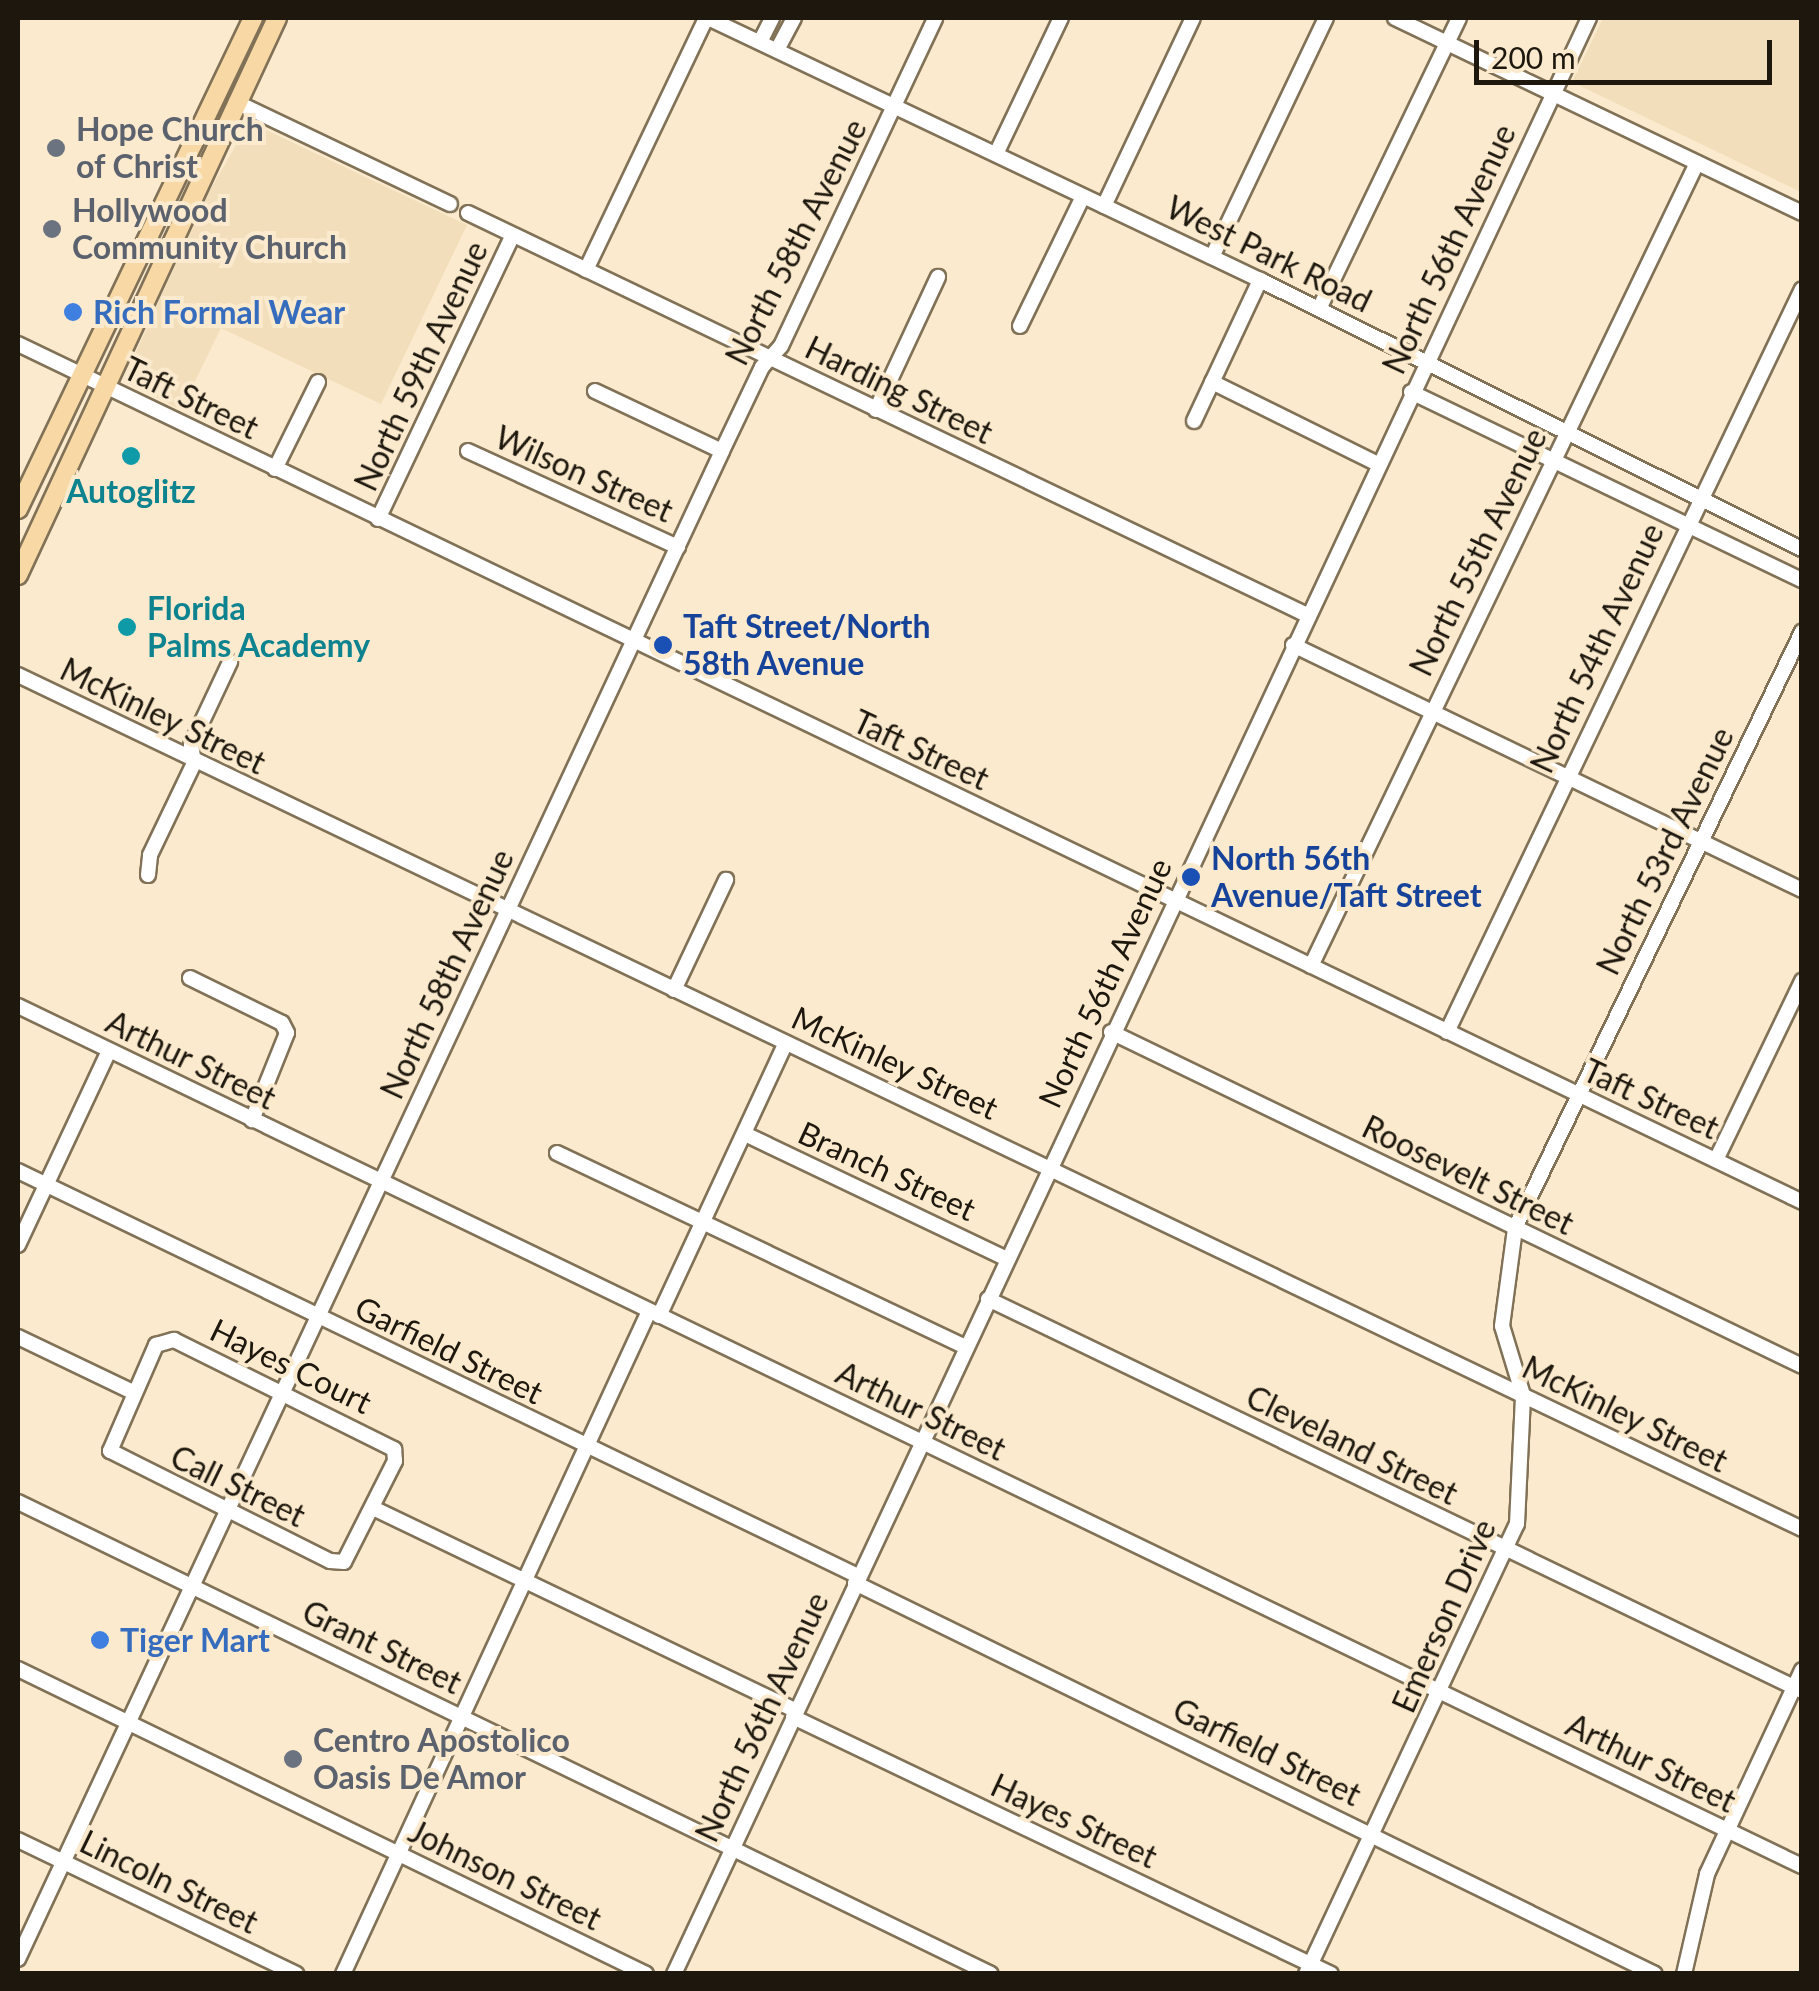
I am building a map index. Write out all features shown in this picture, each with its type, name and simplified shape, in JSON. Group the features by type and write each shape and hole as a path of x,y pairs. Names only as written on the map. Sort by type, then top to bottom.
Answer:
{"main road":[{"path":"18,508 78,374 253,18"},
{"path":"18,575 102,385 277,18"},
{"path":"226,72 236,102"},
{"path":"203,121 214,149"}],"street":[{"path":"586,270 707,18"},
{"name":"West Park Road","path":"707,18 1260,280 1564,436 1802,549"},
{"path":"760,42 772,18"},
{"path":"777,50 794,18"},
{"name":"North 58th Avenue","path":"18,1959 722,451 936,18"},
{"path":"996,154 1062,18"},
{"path":"1104,206 1193,18"},
{"path":"1212,257 1326,18"},
{"path":"1395,18 1802,213"},
{"path":"1319,309 1459,18"},
{"name":"North 56th Avenue","path":"674,1974 964,1346 1589,18"},
{"path":"236,102 450,204"},
{"name":"North 55th Avenue","path":"1311,966 1697,163"},
{"path":"1020,326 1083,196"},
{"name":"Harding Street","path":"468,213 1307,615"},
{"name":"North 59th Avenue","path":"378,519 513,235"},
{"path":"876,410 938,277"},
{"path":"1194,420 1260,280"},
{"name":"North 54th Avenue","path":"1447,1032 1686,524 1802,289"},
{"name":"Taft Street","path":"18,344 1802,1202"},
{"path":"275,469 318,382"},
{"path":"1212,382 1378,464"},
{"path":"596,391 722,451"},
{"path":"1411,392 1802,580"},
{"name":"Wilson Street","path":"468,451 678,547"},
{"name":"North 53rd Avenue","path":"1579,1095 1802,632"},
{"path":"1294,645 1802,890"},
{"path":"148,875 150,855 194,763 190,745 230,662"},
{"name":"McKinley Street","path":"18,676 194,763 1050,1165 1802,1528"},
{"path":"674,990 726,880"},
{"path":"190,978 282,1024 287,1033 252,1120"},
{"path":"1716,1160 1802,981"},
{"name":"Arthur Street","path":"18,1006 1802,1866"},
{"name":"Roosevelt Street","path":"1111,1032 1802,1366"},
{"path":"344,1974 586,1447 703,1223 786,1043"},
{"path":"18,1245 108,1051"},
{"name":"Emerson Drive","path":"1308,1969 1509,1551 1522,1494 1523,1395 1502,1326 1515,1228 1579,1095"},
{"name":"Branch Street","path":"745,1134 1006,1258"},
{"path":"556,1152 964,1346"},
{"name":"Garfield Street","path":"18,1171 1655,1974"},
{"name":"Cleveland Street","path":"988,1299 1797,1689"},
{"path":"18,1337 133,1392"},
{"name":"Hayes Court","path":"133,1392 162,1341 174,1340 282,1391 394,1448 395,1461 373,1508"},
{"name":"Call Street","path":"133,1392 110,1451 330,1561 344,1562 373,1508"},
{"name":"Grant Street","path":"18,1502 991,1974"},
{"name":"Hayes Street","path":"373,1508 1308,1969 1331,1974"},
{"name":"Johnson Street","path":"18,1669 646,1974"},
{"path":"1684,1974 1693,1914 1724,1828 1797,1689 1802,1670"},
{"name":"Lincoln Street","path":"18,1840 296,1974"},
{"path":"618,1960 629,1974"}],"shaded area":[{"path":"1603,18 1801,18 1801,192 1572,82"},
{"path":"249,122 467,225 381,404 221,328 181,410 123,381 204,201"}],"place":[{"name":"Hope Church of Christ","path":"56,148"},
{"name":"Hollywood Community Church","path":"52,229"},
{"name":"Rich Formal Wear","path":"73,312"},
{"name":"Autoglitz","path":"131,456"},
{"name":"Florida Palms Academy","path":"127,627"},
{"name":"Taft Street/North 58th Avenue","path":"663,645"},
{"name":"North 56th Avenue/Taft Street","path":"1191,877"},
{"name":"Tiger Mart","path":"100,1640"},
{"name":"Centro Apostolico Oasis De Amor","path":"293,1759"}]}
